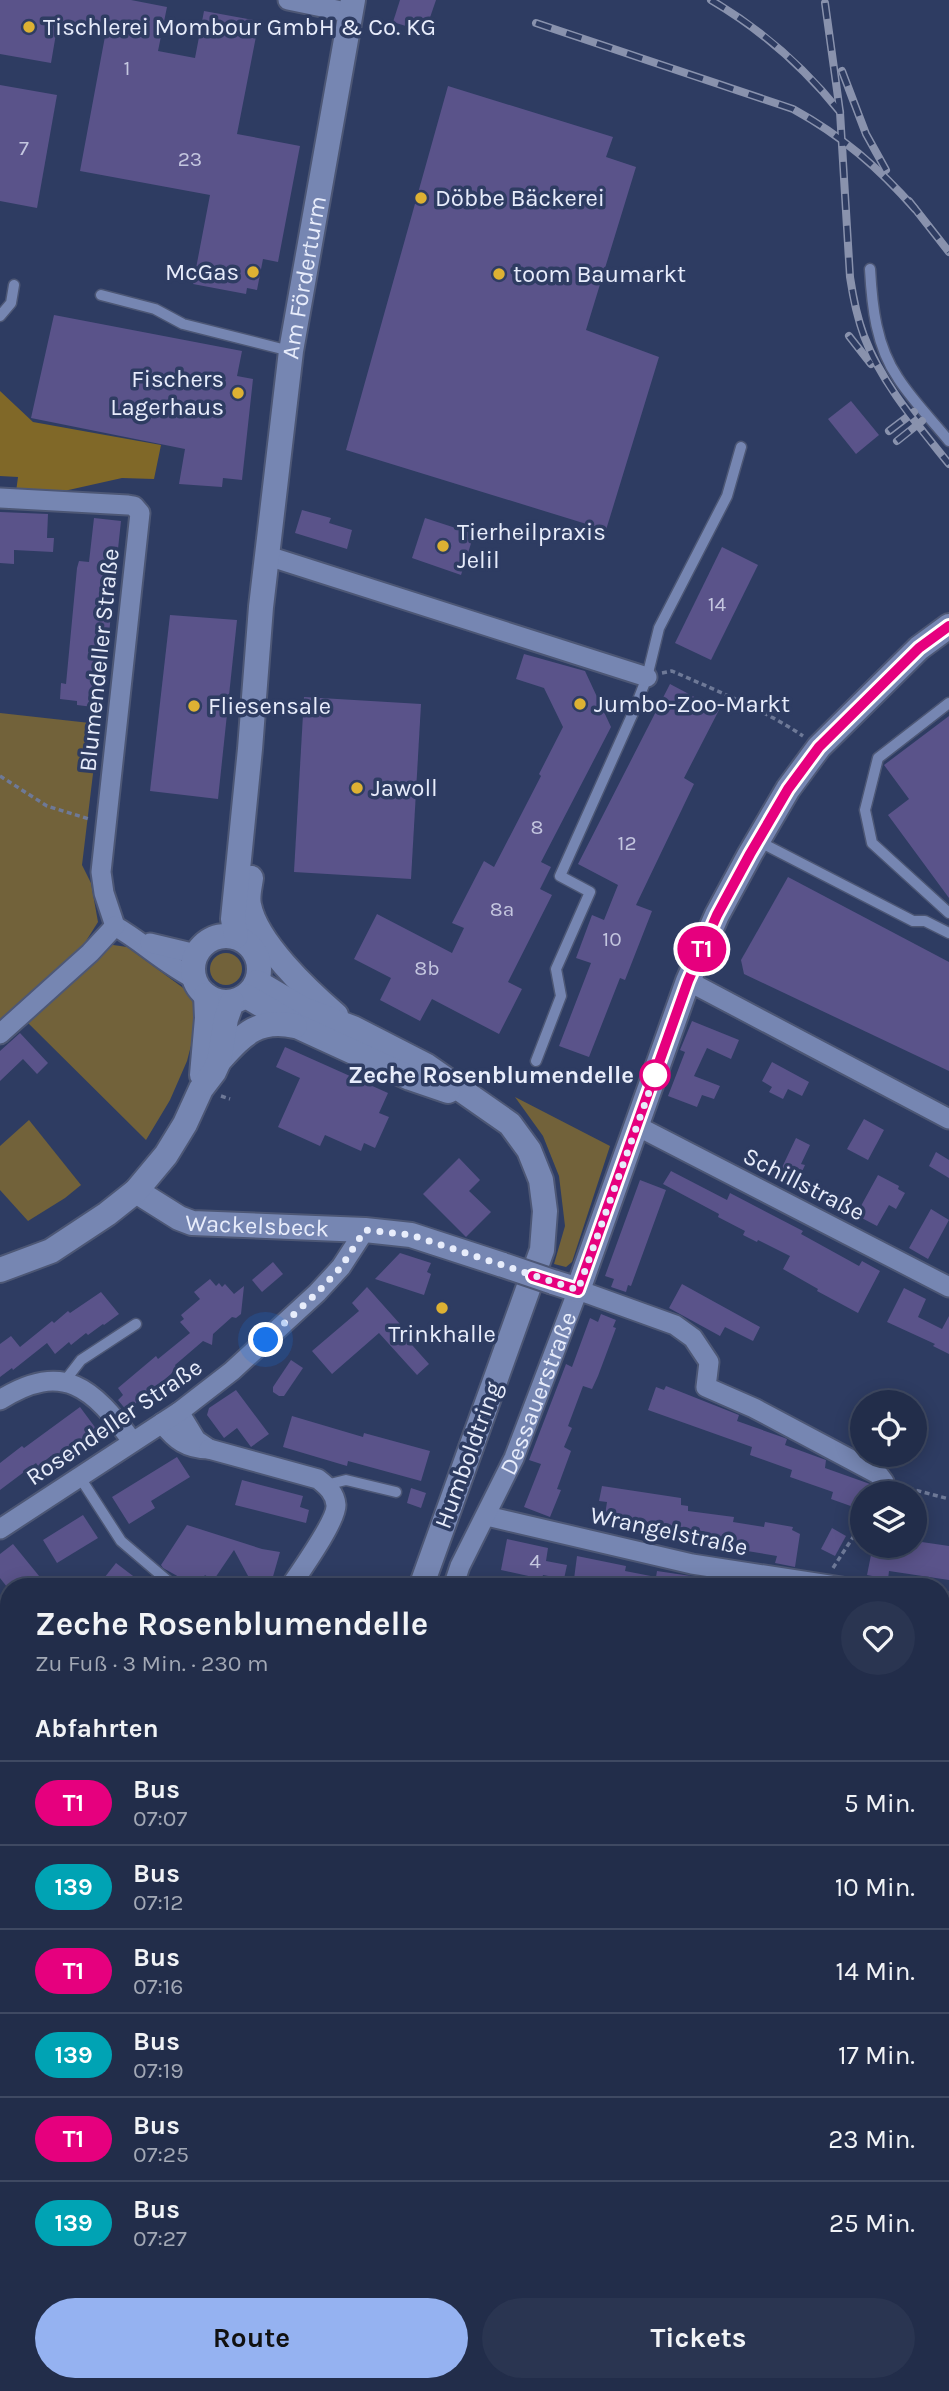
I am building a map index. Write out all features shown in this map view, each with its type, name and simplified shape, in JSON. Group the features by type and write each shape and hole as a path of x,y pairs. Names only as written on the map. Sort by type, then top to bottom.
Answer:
{"street":[{"path":"288,0 352,6"},
{"name":"Am Förderturm","path":"211,1093 207,1018 193,966 233,919 258,635 291,351 352,6"},
{"name":"Blumendeller Straße","path":"0,498 128,505 134,506 140,513 101,872 104,893 115,926"},
{"path":"268,556 647,677"},
{"name":"Dessauerstraße","path":"456,1578 514,1458 578,1290 688,981 717,915 788,789 819,747 919,648 949,626"},
{"path":"240,834 252,870 248,901 261,935 312,994 353,1028"},
{"path":"0,1034 90,953 115,926 140,941 220,1002 245,993"},
{"path":"140,941 215,943"},
{"name":"Am Förderturm","path":"136,1191 211,1093 226,1019 260,968 256,954 248,943 215,943"},
{"path":"688,981 949,1119"},
{"name":"Humboldtring","path":"245,993 303,1009 353,1028 427,1066 510,1124 529,1150 541,1181 545,1211 542,1250 424,1578"},
{"name":"Humboldtring","path":"245,993 299,1027 410,1078 479,1101"},
{"path":"219,1061 238,1040 254,1028 281,1023 299,1027"},
{"name":"Schillstraße","path":"637,1126 949,1287"},
{"path":"0,1270 51,1251 136,1191"},
{"name":"Wackelsbeck","path":"136,1191 179,1218 192,1223 365,1230 411,1235 578,1290"},
{"name":"Rosendeller Straße","path":"0,1529 171,1417 232,1371 317,1293 341,1267 365,1230"},
{"path":"578,1290 675,1325 693,1338 709,1362 706,1387 754,1408 878,1474 883,1481"},
{"path":"0,1400 21,1387 48,1379 64,1382 86,1391 132,1441"},
{"path":"171,1417 209,1449 318,1479 326,1485 334,1497 335,1514 296,1578"},
{"name":"Wrangelstraße","path":"487,1516 692,1564 781,1578"}],"lane":[{"path":"870,269 873,303 882,346 897,377 949,441"},
{"path":"0,316 11,303 15,285"},
{"path":"100,295 146,305 184,324 291,351"},
{"path":"536,1061 561,996 556,969 590,892 560,876 647,677 659,628 727,496 741,447"},
{"path":"949,703 878,758 864,810 872,843 949,913"},
{"path":"757,841 913,921 925,921 949,933"},
{"path":"64,1382 81,1360 136,1324"},
{"path":"79,1476 121,1541 164,1578"},
{"path":"326,1485 346,1480 396,1492"}],"path":[{"path":"647,677 672,671 783,723"},
{"path":"0,776 47,806 105,822"},
{"path":"211,1093 230,1099"},
{"path":"927,1493 949,1499"},
{"path":"836,1578 850,1549"}],"shaded area":[{"path":"0,391 33,422 161,445 154,479 122,478 64,491 16,492 18,477 0,476"},
{"path":"0,713 99,724 82,865 91,883 98,922 86,941 127,947 186,990 194,1003 195,1030 187,1061 170,1100 146,1140 23,1018 0,1026"},
{"path":"226,953 237,958 242,969 237,980 226,985 215,980 210,969 215,958"},
{"path":"515,1097 610,1146 572,1262 566,1267 554,1264 565,1226 559,1176 543,1136"},
{"path":"29,1120 81,1185 28,1221 0,1190 0,1146"}],"building":[{"path":"0,0 131,0 167,7 158,51 195,58 204,11 259,21 237,134 300,146 278,262 263,259 257,290 247,288 246,294 193,284 210,195 80,171 106,31 58,22 51,63 0,54"},
{"path":"400,0 436,0 425,32 393,22"},
{"path":"0,85 57,95 37,208 0,201"},
{"name":"toom Baumarkt","path":"448,86 613,137 606,157 636,167 586,330 659,357 606,530 346,450"},
{"path":"54,315 242,351 237,376 253,379 242,480 223,478 222,487 179,484 185,449 31,418"},
{"path":"851,401 879,435 856,454 828,419"},
{"path":"302,510 331,518 329,523 352,530 347,549 295,533"},
{"path":"0,512 48,514 47,538 54,538 53,552 14,550 14,564 0,563"},
{"path":"94,518 121,521 101,708 77,705 77,701 60,699 61,683 66,684 77,568 79,561 89,562"},
{"name":"Tierheilpraxis Jelil","path":"425,518 474,534 461,575 412,558"},
{"path":"722,547 758,565 711,660 675,643"},
{"name":"Fliesensale","path":"170,615 237,620 218,799 150,791"},
{"path":"524,654 585,671 611,727 541,862 551,867 540,889 552,895 508,982 522,989 499,1034 432,999 420,1021 380,1000 391,978 354,959 377,914 452,953 464,928 452,923 484,861 494,867 563,727 544,688 516,679"},
{"path":"670,684 719,710 684,778 694,784 636,905 652,911 625,980 620,978 589,1057 559,1046 591,963 576,958 592,915 604,920 618,885 578,864"},
{"name":"Jawoll","path":"304,697 421,704 411,879 294,872"},
{"path":"949,716 949,898 888,815 909,799 884,765"},
{"path":"788,877 949,962 949,1071 744,974 741,960"},
{"path":"692,1021 739,1040 731,1059 707,1048 694,1076 720,1086 714,1099 702,1095 697,1107 668,1096 685,1052 680,1050"},
{"path":"20,1033 48,1063 37,1074 23,1059 0,1081 0,1051"},
{"path":"285,1047 388,1093 379,1113 389,1117 375,1148 364,1143 361,1151 325,1135 320,1146 278,1127 300,1078 276,1067"},
{"path":"772,1062 809,1082 802,1096 788,1089 783,1099 769,1092 772,1087 762,1081"},
{"path":"864,1119 884,1130 868,1160 847,1149"},
{"path":"796,1138 810,1145 795,1187 777,1178"},
{"path":"936,1152 949,1160 949,1178 929,1166"},
{"path":"459,1158 480,1180 469,1191 491,1212 466,1237 423,1194"},
{"path":"671,1171 727,1200 730,1193 803,1231 801,1234 859,1266 862,1261 880,1271 858,1313 783,1269 790,1256 743,1235 745,1231 718,1217 719,1214 663,1184"},
{"path":"878,1175 899,1186 898,1189 905,1193 896,1209 889,1205 877,1226 856,1215"},
{"path":"640,1180 666,1190 631,1286 628,1285 626,1292 611,1287 614,1279 605,1276"},
{"path":"931,1209 949,1220 928,1259 909,1248"},
{"path":"400,1253 431,1263 427,1272 431,1274 424,1295 375,1279"},
{"path":"273,1262 283,1274 262,1292 252,1280"},
{"path":"210,1279 216,1286 219,1283 222,1287 225,1284 234,1294 244,1286 241,1314 236,1318 232,1317 213,1334 212,1345 203,1341 175,1365 171,1374 127,1411 118,1400 123,1395 118,1388 156,1356 158,1359 190,1333 180,1322 184,1319 181,1315 200,1299 194,1292"},
{"path":"682,1284 760,1327 753,1341 725,1327 720,1336 669,1308"},
{"path":"367,1287 408,1333 404,1336 429,1364 417,1375 379,1333 332,1374 312,1351 359,1311 352,1303"},
{"path":"904,1288 926,1299 918,1317 942,1329 949,1316 949,1354 933,1346 935,1344 887,1322"},
{"path":"101,1292 119,1314 71,1345 69,1342 55,1354 47,1343 0,1377 0,1344 11,1336 20,1347 52,1321 54,1323 68,1311 70,1313"},
{"path":"601,1314 616,1320 613,1327 616,1328 592,1389 583,1386 568,1426 572,1428 564,1447 571,1451 557,1489 561,1490 550,1517 524,1507 541,1464 529,1460 566,1364 572,1367 590,1318 598,1322"},
{"path":"291,1360 303,1368 284,1396 279,1396 273,1392 273,1387"},
{"path":"666,1386 739,1415 737,1421 787,1439 785,1445 826,1460 825,1468 862,1481 850,1481 850,1506 831,1499 833,1492 790,1477 792,1470 750,1455 752,1447 648,1410 656,1387 664,1390"},
{"path":"236,1390 269,1434 251,1447 237,1428 224,1438 207,1415 209,1408"},
{"path":"80,1407 97,1430 58,1459 51,1456 38,1466 36,1463 0,1490 0,1463"},
{"path":"292,1416 363,1437 364,1433 430,1451 421,1481 348,1461 347,1466 283,1447"},
{"path":"177,1457 190,1477 151,1501 155,1508 129,1524 112,1497"},
{"path":"242,1480 303,1496 300,1507 309,1510 306,1523 235,1505"},
{"path":"602,1486 681,1498 681,1505 688,1506 688,1511 734,1517 733,1522 764,1527 765,1522 793,1527 792,1530 800,1534 795,1567 775,1563 777,1556 684,1537 685,1528 605,1515 607,1502 599,1501"},
{"path":"411,1488 426,1493 421,1508 407,1503"},
{"path":"83,1515 98,1538 57,1563 43,1540"},
{"path":"187,1525 262,1549 280,1552 273,1578 249,1578 234,1550 215,1578 205,1575 203,1578 181,1578 161,1565"},
{"path":"832,1528 846,1536 835,1556 821,1549"},
{"path":"507,1539 548,1548 546,1561 567,1565 564,1578 543,1575 542,1578 537,1578 501,1570"},
{"path":"927,1543 949,1546 949,1578 889,1571 888,1578 867,1575 870,1558 927,1558"},
{"path":"13,1544 41,1578 0,1578 0,1554"},
{"path":"577,1556 626,1566 625,1571 656,1577 657,1571 704,1578 574,1578"},
{"path":"116,1563 136,1578 104,1578"}],"railway":[{"path":"711,0 781,50 840,112"},
{"path":"825,3 840,112 850,277 857,314 880,371 949,464"},
{"path":"536,23 793,109 828,130 858,153 915,209"},
{"path":"842,71 866,134 886,170"},
{"path":"909,201 949,252"},
{"path":"849,336 871,364"},
{"path":"889,431 914,412"},
{"path":"897,441 922,421"}],"bus line":[{"name":"T1","path":"533,1276 578,1290 688,981 717,915 788,789 819,747 919,648 949,626"}],"place":[{"name":"Tischlerei Mombour GmbH & Co. KG","path":"29,27"},
{"name":"Döbbe Bäckerei","path":"421,198"},
{"name":"McGas","path":"253,272"},
{"name":"toom Baumarkt","path":"499,274"},
{"name":"Fischers Lagerhaus","path":"238,393"},
{"name":"Tierheilpraxis Jelil","path":"443,546"},
{"name":"Jumbo-Zoo-Markt","path":"580,704"},
{"name":"Fliesensale","path":"194,706"},
{"name":"Jawoll","path":"357,788"},
{"name":"Zeche Rosenblumendelle","path":"655,1075"},
{"name":"Trinkhalle","path":"442,1308"}],"route":[{"path":"266,1340 341,1267 365,1230 411,1235 578,1290 657,1070 655,1075"}]}
